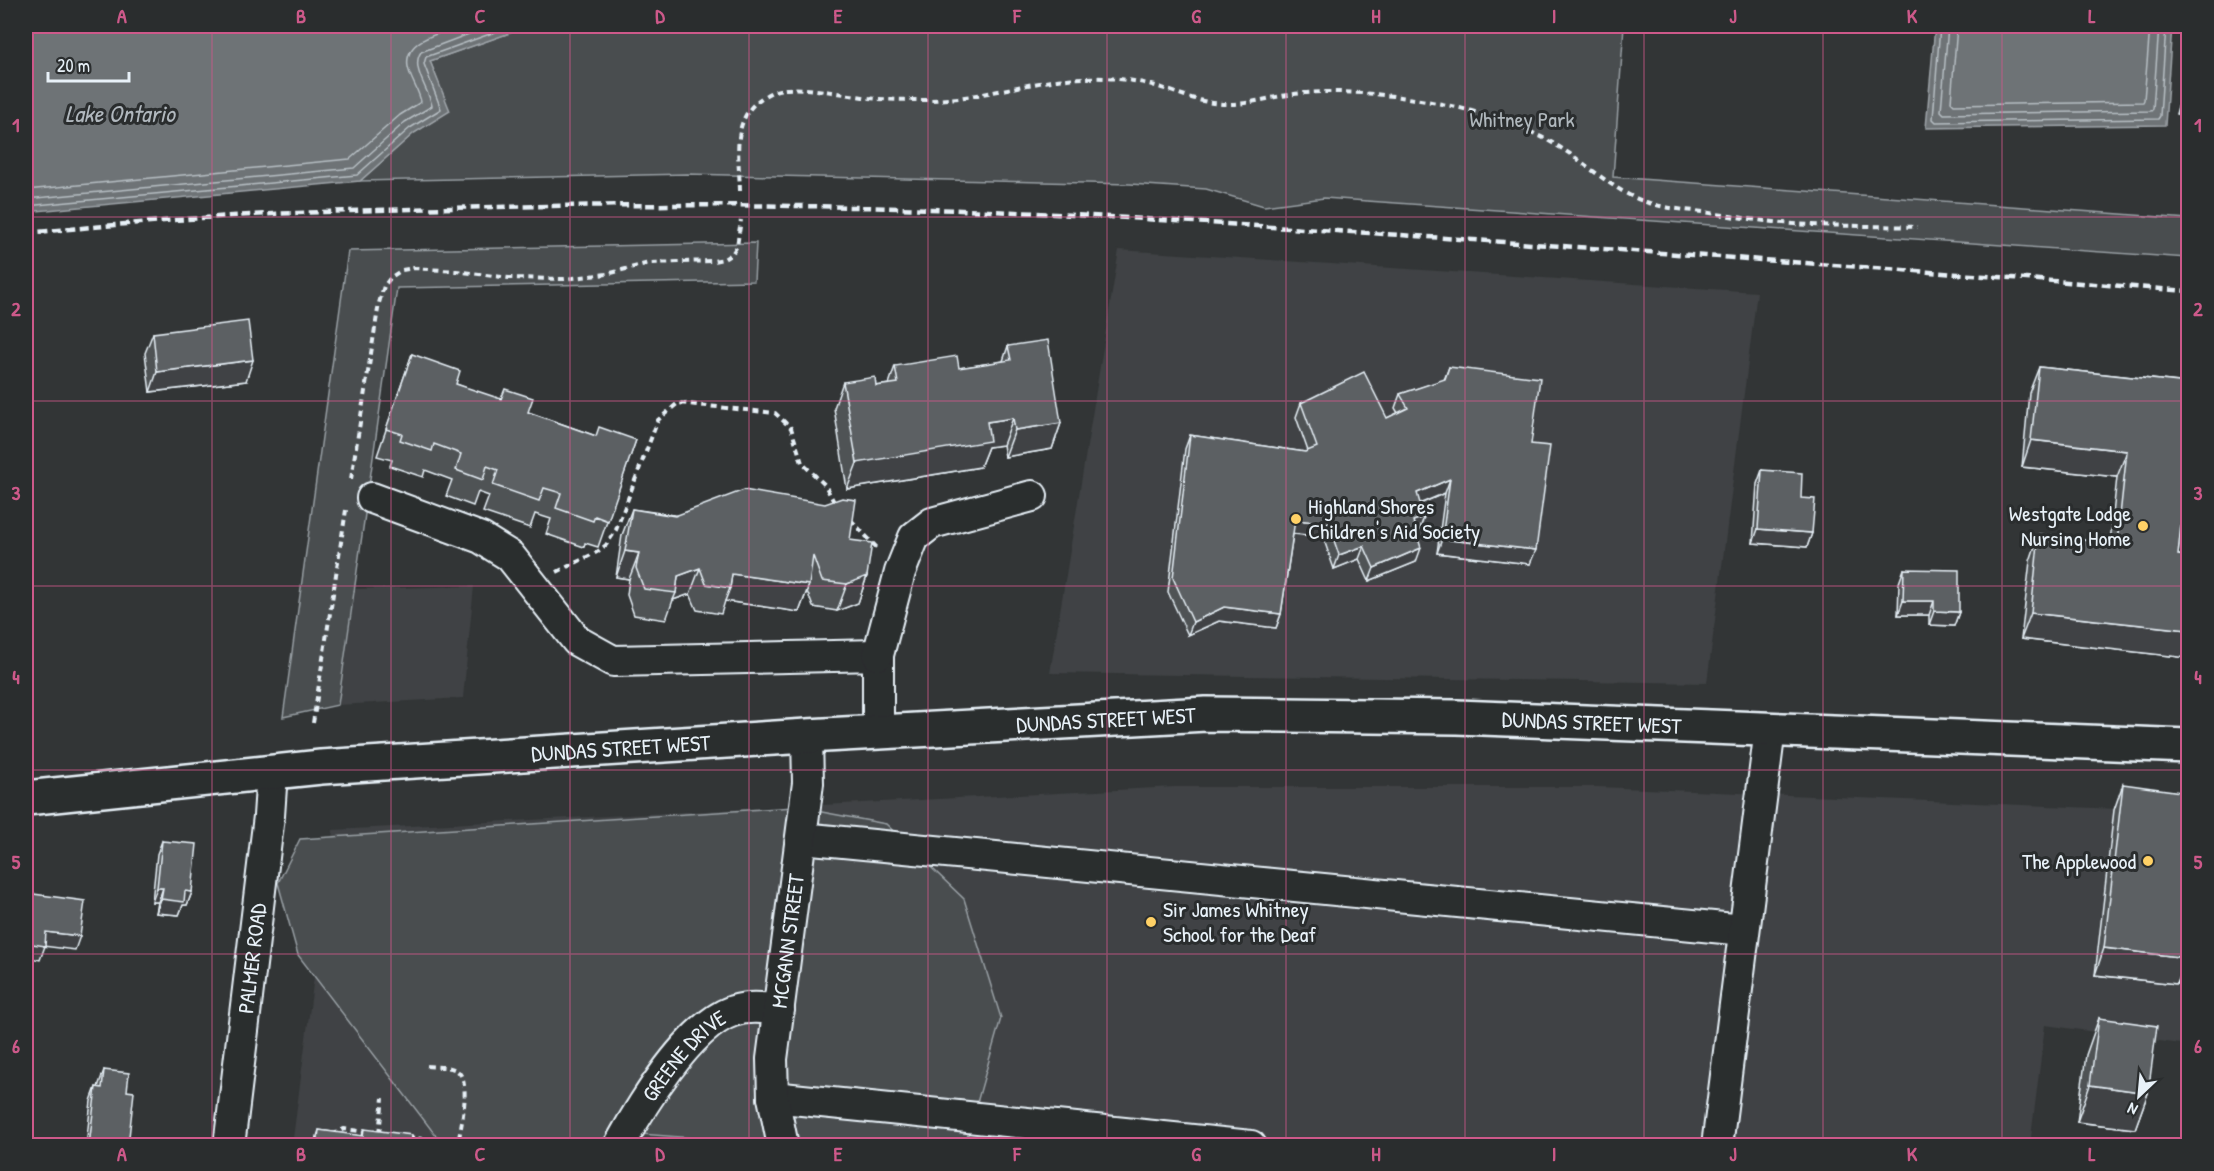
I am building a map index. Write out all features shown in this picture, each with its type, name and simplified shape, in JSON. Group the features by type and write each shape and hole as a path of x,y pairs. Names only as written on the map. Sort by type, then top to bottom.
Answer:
{"main road":[{"name":"DUNDAS STREET WEST","path":"26,798 272,772 807,736 1206,714 1457,717 2188,746"}],"street":[{"path":"357,496 481,538 510,556 578,641 614,661 878,655"},
{"path":"878,732 878,655 900,572 914,537 932,523 1032,496"},
{"path":"1717,1146 1770,729"},
{"name":"MCGANN STREET","path":"783,1146 773,1098 772,1059 808,783 807,736"},
{"name":"PALMER ROAD","path":"229,1146 269,816 272,772"},
{"path":"802,838 1744,930"},
{"name":"GREENE DRIVE","path":"619,1146 644,1102 681,1052 712,1023 732,1011 755,1007 779,1010"},
{"path":"773,1098 1251,1146"}],"path":[{"path":"740,191 738,131 750,107 772,92 798,88 879,99 934,100 989,94 1043,82 1084,78 1127,80 1159,87 1191,99 1223,104 1256,103 1289,94 1332,92 1405,98 1456,108 1517,126 1562,148 1622,191 1644,202 1666,208 1792,224 1917,227"},
{"path":"313,723 357,496 374,326 384,286 402,270 414,268 509,278 564,279 607,274 649,263 713,261 732,254 737,246 741,220"},
{"path":"532,585 606,545 616,530 658,420 678,403 775,413 791,428 802,463 825,485 835,504 900,572"},
{"path":"401,1136 458,1145 465,1086 462,1076 455,1070 427,1066"},
{"path":"378,1133 383,1098"},
{"path":"323,1140 344,1129 390,1135"}],"shaded area":[{"path":"1119,250 1757,292 1707,683 1050,673"},
{"path":"474,586 463,698 338,705 355,589"},
{"name":"Sir James Whitney School for the Deaf","path":"1174,787 1599,787 2188,812 2188,1045 2045,1025 2030,1145 292,1146 333,830"}],"green space":[{"name":"Whitney Park","path":"524,26 1624,26 1613,177 2188,219 2188,258 1324,198 1264,206 1206,189 1130,184 687,174 360,181 414,133 449,111 430,61 524,28"},
{"path":"756,243 754,281 397,288 338,705 283,717 348,251"},
{"path":"795,807 886,824 964,899 1001,1018 965,1145 713,1146 706,1139 641,1134 636,1145 443,1145 298,955 278,883 300,839"}],"water":[{"name":"Lake Ontario","path":"26,26 524,26 524,28 430,61 450,111 414,133 360,181 26,212"},
{"path":"1935,26 2172,26 2165,125 1926,128"}],"building":[{"path":"2188,71 2188,102 2181,101"},
{"path":"248,321 253,360 157,372 153,333"},
{"path":"1048,340 1061,423 1015,430 1013,418 987,422 990,441 857,463 843,382 875,377 876,386 898,383 895,366 957,356 959,368 1011,360 1008,346"},
{"path":"412,354 460,371 456,384 501,399 505,389 533,398 528,412 596,436 599,427 636,440 608,521 595,516 593,521 556,508 561,493 544,488 539,501 493,485 498,470 487,466 483,480 456,470 461,454 434,444 432,451 400,440 402,434 386,429"},
{"name":"Highland Shores Children's Aid Society","path":"1449,367 1540,378 1531,444 1550,446 1536,550 1442,539 1450,479 1417,493 1424,517 1413,521 1421,548 1374,568 1364,546 1339,555 1328,523 1295,520 1281,614 1224,607 1193,622 1173,578 1190,435 1305,452 1317,447 1301,403 1364,372 1387,418 1408,408 1400,394 1445,379"},
{"name":"Westgate Lodge Nursing Home","path":"2039,367 2188,383 2188,463 2178,555 2188,556 2188,630 2031,613 2039,534 2117,543 2127,451 2031,440"},
{"path":"1762,470 1802,473 1801,498 1815,499 1812,533 1758,529"},
{"path":"744,490 825,504 842,498 856,500 850,540 872,543 867,576 847,584 822,581 813,556 809,585 732,574 730,588 706,584 700,568 678,576 676,593 644,589 636,568 639,553 625,551 632,509 675,516"},
{"path":"1904,569 1959,570 1959,612 1934,611 1934,601 1903,601"},
{"name":"The Applewood","path":"2123,784 2188,793 2187,958 2104,948"},
{"path":"162,841 197,844 192,892 185,891 184,902 161,899 163,888 157,888"},
{"path":"26,893 85,901 80,936 46,932 45,946 26,943"},
{"path":"2099,1018 2157,1026 2148,1093 2090,1085"},
{"path":"104,1070 129,1073 127,1091 134,1092 128,1146 89,1146 96,1087 102,1088"},
{"path":"364,1129 412,1135 411,1143 434,1146 317,1146 319,1130 363,1136"}],"railway":[{"path":"26,233 263,214 482,207 667,205 945,209 1385,234 2188,291"}],"place":[{"name":"Highland Shores Children's Aid Society","path":"1296,519"},
{"name":"Westgate Lodge Nursing Home","path":"2143,526"},
{"name":"The Applewood","path":"2148,861"},
{"name":"Sir James Whitney School for the Deaf","path":"1151,922"}]}
